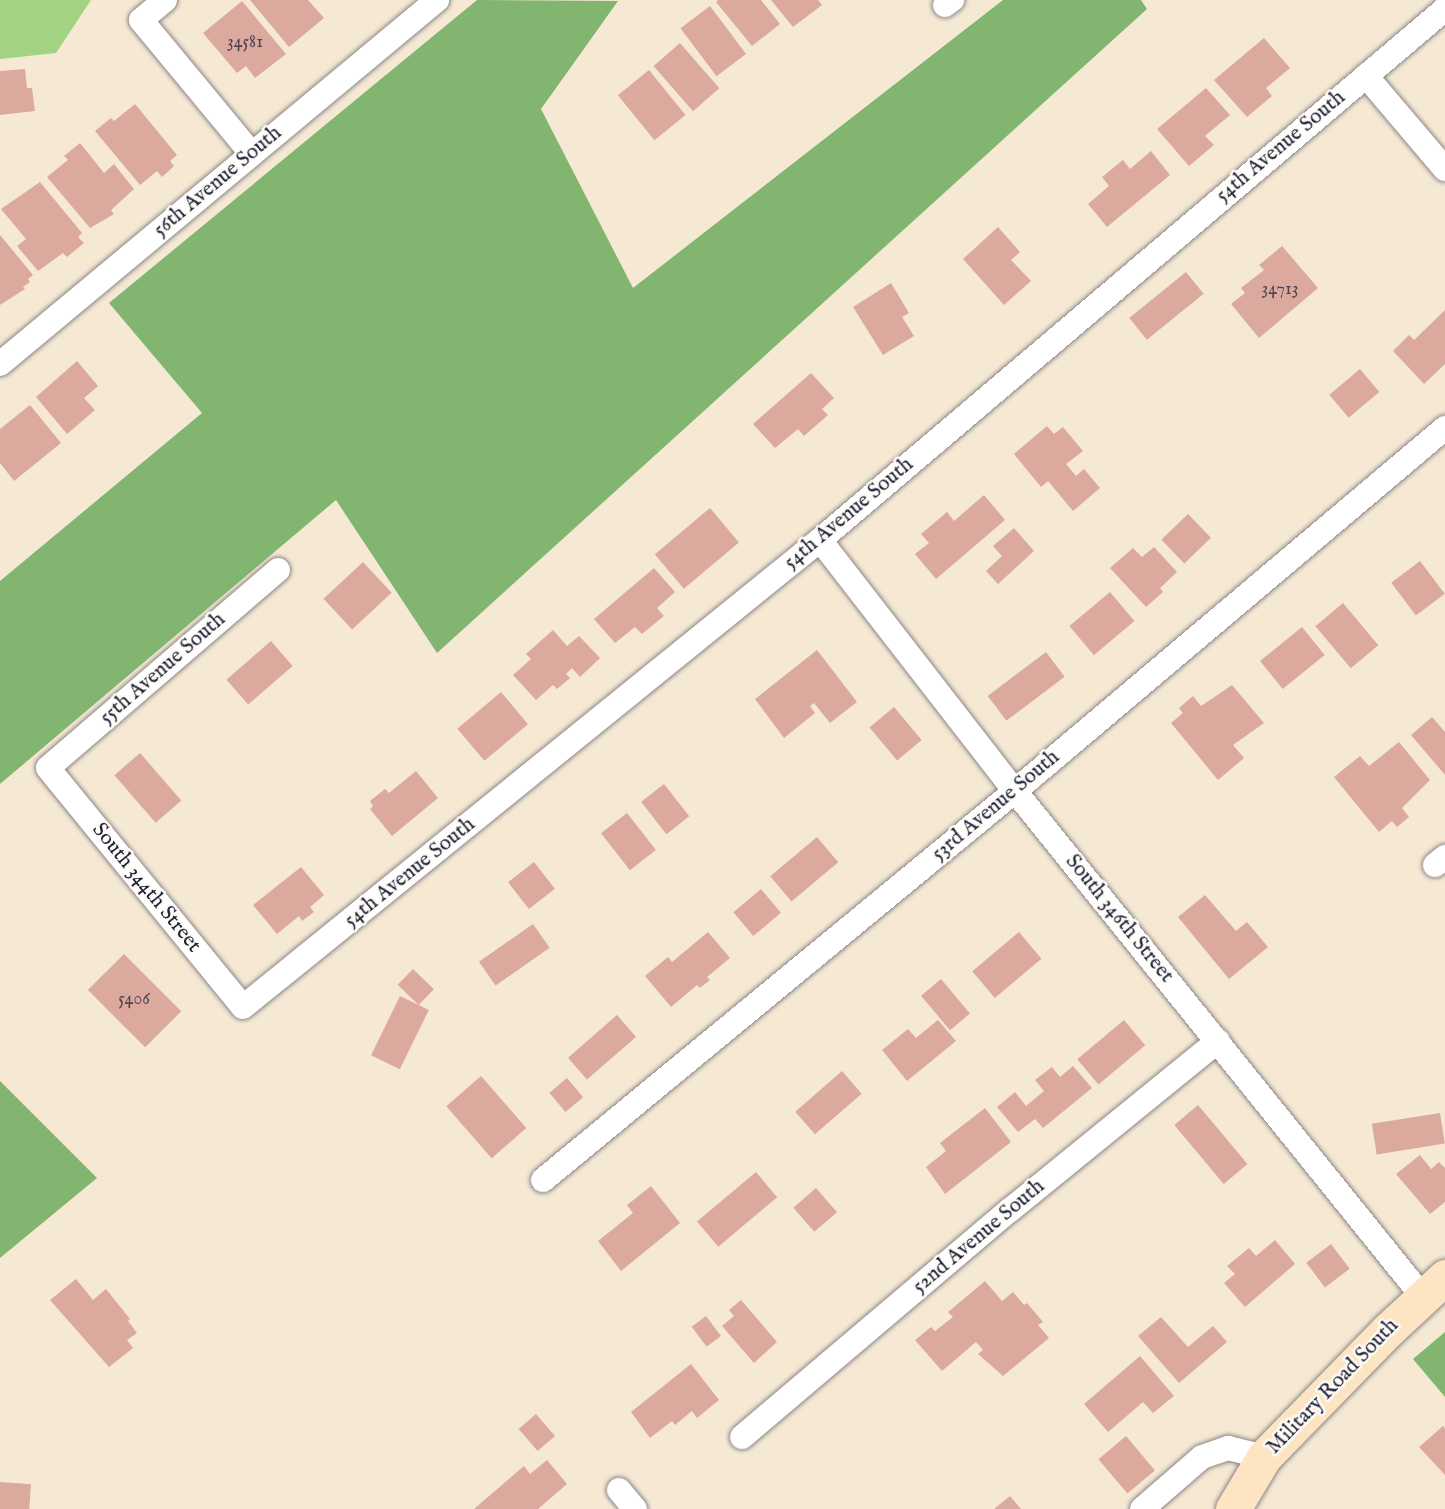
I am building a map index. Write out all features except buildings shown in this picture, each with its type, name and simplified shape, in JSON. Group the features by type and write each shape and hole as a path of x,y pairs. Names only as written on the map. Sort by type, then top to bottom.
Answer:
{"main road":[{"name":"Military Road South","path":"1233,1509 1264,1457 1434,1286"}],"street":[{"path":"165,0 141,20 252,155"},
{"name":"56th Avenue South","path":"0,365 437,0"},
{"name":"54th Avenue South","path":"243,1007 820,540 1445,9"},
{"path":"1366,76 1445,170"},
{"name":"53rd Avenue South","path":"543,1180 1015,790 1445,428"},
{"name":"South 346th Street","path":"820,540 1015,790 1218,1041 1434,1286"},
{"name":"55th Avenue South","path":"48,768 278,570"},
{"name":"South 344th Street","path":"48,768 243,1007"},
{"name":"52nd Avenue South","path":"743,1437 1010,1210 1218,1041"},
{"path":"1142,1509 1202,1457 1228,1448 1264,1457"}],"green space":[{"path":"0,0 91,0 56,53 0,59"},
{"path":"477,0 618,1 541,109 633,288 1003,0 1141,0 1147,9 437,653 336,500 0,784 0,581 202,413 109,303"},
{"path":"0,1081 97,1178 0,1258"},
{"path":"1445,1332 1445,1397 1413,1359"}]}
